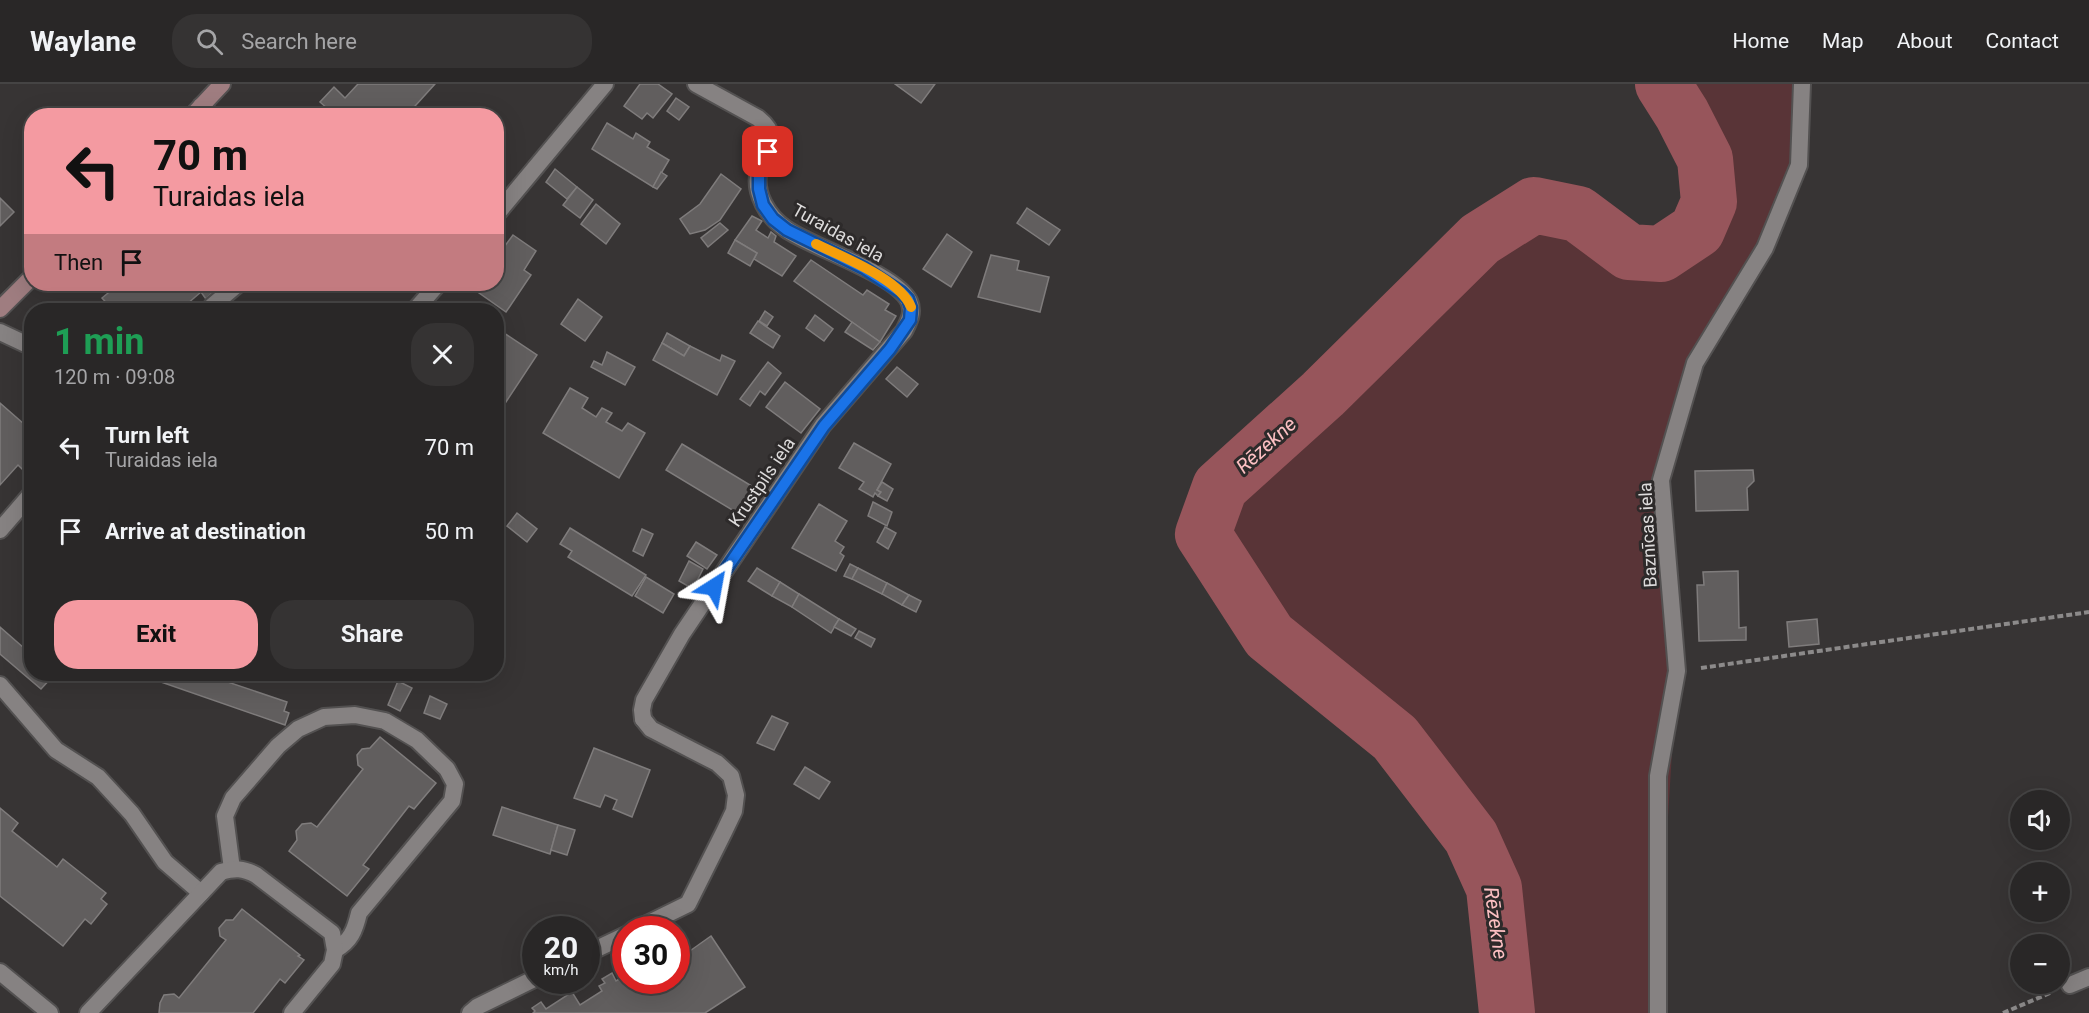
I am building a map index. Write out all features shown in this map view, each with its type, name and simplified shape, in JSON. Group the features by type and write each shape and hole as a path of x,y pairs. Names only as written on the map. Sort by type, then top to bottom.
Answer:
{"main road":[{"path":"205,108 222,84"},
{"path":"0,309 24,285"}],"street":[{"path":"504,205 605,84"},
{"name":"Turaidas iela","path":"696,84 767,125 771,138 768,152 759,171 759,189 763,205 773,219 787,230 888,282 908,299 911,308"},
{"name":"Baznīcas iela","path":"1658,1013 1658,776 1677,671 1661,480 1695,363 1765,248 1799,165 1803,84"},
{"path":"216,303 230,291"},
{"path":"421,303 432,291"},
{"name":"Krustpils iela","path":"664,916 688,904 734,811 736,795 731,776 717,763 651,729 643,719 644,700 682,634 824,426 904,331 910,320 911,308"},
{"path":"0,333 24,344"},
{"path":"0,530 24,502"},
{"path":"0,685 56,750 98,777 132,814 165,862 201,893"},
{"path":"232,869 225,816 233,798 278,746 298,729 324,717 355,716 385,722 417,740 447,769 455,784 452,801 359,913 355,930 347,944 335,950"},
{"path":"88,1013 221,872 244,868 332,933 335,950 332,964 292,1013"},
{"path":"0,972 50,1013"},
{"path":"2070,985 2089,977"},
{"path":"470,1013 477,1007 522,985"}],"path":[{"path":"1677,671 2089,612"},
{"path":"2003,1013 2048,994"}],"shaded area":[{"path":"1676,84 1797,84 1799,165 1695,363 1661,480 1677,671 1656,1013 1508,1013 1494,888 1471,837 1395,738 1269,636 1203,534 1220,487 1323,394 1480,239 1534,205 1626,272 1719,247 1727,166"}],"building":[{"path":"358,84 435,84 413,108 327,108 320,102 334,87 345,98"},
{"path":"640,84 658,84 672,94 653,118 647,113 642,119 624,106"},
{"path":"895,84 935,84 921,103"},
{"path":"676,98 689,107 679,120 667,111"},
{"path":"607,123 633,139 636,133 650,142 647,147 669,160 653,187 592,149"},
{"path":"555,169 577,187 567,199 546,182"},
{"path":"661,172 667,176 657,189 653,187"},
{"path":"721,174 741,189 720,220 705,230 690,234 680,219 700,204"},
{"path":"577,187 593,200 580,218 563,205"},
{"path":"0,198 14,212 0,226"},
{"path":"596,204 620,224 606,244 581,224"},
{"path":"1027,208 1060,230 1049,245 1017,223"},
{"path":"752,216 762,221 756,230 768,238 771,232 776,236 774,242 796,256 782,276 754,259 757,253 735,240"},
{"path":"720,223 728,230 708,247 701,238"},
{"path":"947,234 972,252 951,287 923,269"},
{"path":"513,235 536,251 524,270 531,275 506,312 504,303 493,303 476,291 504,291 504,247"},
{"path":"735,240 757,253 750,266 728,253"},
{"path":"991,255 1019,261 1017,270 1049,277 1040,312 978,297"},
{"path":"811,260 863,295 867,290 889,304 885,310 896,316 880,342 794,281"},
{"path":"110,291 213,292 206,299 201,292 188,303 107,303 102,298"},
{"path":"578,299 602,317 585,341 561,324"},
{"path":"765,311 773,317 767,326 759,321"},
{"path":"815,315 833,329 824,341 806,328"},
{"path":"758,321 780,336 773,348 750,333"},
{"path":"852,322 880,342 873,350 845,332"},
{"path":"504,333 537,355 504,405"},
{"path":"667,333 690,346 684,356 662,343"},
{"path":"662,343 684,356 690,346 720,361 722,355 735,361 717,395 653,360"},
{"path":"607,352 635,367 625,385 591,367 594,361 602,365"},
{"path":"768,362 781,373 765,395 760,391 750,406 740,399"},
{"path":"897,367 918,384 907,397 886,379"},
{"path":"785,382 820,409 801,433 766,407"},
{"path":"570,388 588,398 582,408 596,417 602,408 612,413 606,422 622,431 628,423 645,433 619,478 543,433"},
{"path":"0,403 24,424 24,469 18,465 0,485"},
{"path":"854,443 891,464 877,490 881,492 878,496 875,493 873,497 859,489 864,482 839,468"},
{"path":"682,444 755,488 739,514 666,470"},
{"path":"1753,470 1754,481 1747,488 1748,510 1696,511 1695,471"},
{"path":"882,482 893,489 887,501 878,496 881,492 877,490"},
{"path":"873,502 892,512 887,526 868,516"},
{"path":"819,504 847,521 835,541 844,547 840,553 844,556 836,571 792,548"},
{"path":"517,513 537,529 527,542 507,526"},
{"path":"885,527 896,533 888,549 877,542"},
{"path":"570,528 646,575 632,596 568,557 572,551 560,544"},
{"path":"642,529 653,534 643,556 633,551"},
{"path":"696,542 717,555 707,569 687,556"},
{"path":"689,561 703,569 693,589 679,581"},
{"path":"850,564 858,568 852,579 844,576"},
{"path":"757,568 780,582 772,596 748,581"},
{"path":"858,568 887,583 882,594 852,579"},
{"path":"1738,571 1739,628 1746,627 1746,640 1699,641 1697,585 1704,585 1703,572"},
{"path":"646,577 674,594 663,613 635,596"},
{"path":"780,582 799,594 792,607 772,596"},
{"path":"887,583 909,595 902,605 882,594"},
{"path":"799,594 839,619 831,633 792,607"},
{"path":"909,595 921,601 916,612 902,605"},
{"path":"839,619 856,629 851,636 834,627"},
{"path":"1817,619 1819,644 1789,647 1787,622"},
{"path":"0,627 24,648 24,674 0,654"},
{"path":"859,631 875,639 871,647 855,638"},
{"path":"32,681 48,681 41,689"},
{"path":"158,681 225,681 287,702 284,711 289,713 285,725"},
{"path":"398,681 412,688 400,711 388,705"},
{"path":"430,696 447,704 440,719 424,713"},
{"path":"772,716 788,723 774,750 757,743"},
{"path":"380,737 436,783 414,809 409,806 363,865 369,869 347,896 289,851 297,840 296,831 302,824 311,823 317,827 363,769 358,765 357,755 362,749 370,748"},
{"path":"594,748 650,770 632,817 613,809 617,800 605,795 600,807 574,798"},
{"path":"805,767 830,782 819,799 794,784"},
{"path":"502,807 558,825 550,854 493,835"},
{"path":"0,808 18,823 12,831 57,867 63,859 106,893 101,899 107,904 91,924 85,919 63,946 0,896"},
{"path":"558,825 575,830 567,855 551,850"},
{"path":"242,909 304,960 285,983 280,979 253,1013 159,1013 164,995 174,994 179,998 226,940 220,936 219,928 226,920 233,920"},
{"path":"711,936 745,987 705,1013 533,1013 535,1011 532,1008 541,1002 546,1009 569,994 573,994 580,1005 600,994 602,991 600,986 605,983 602,979 612,973 612,994 690,994 690,951"}],"waterway":[{"name":"Rēzekne","path":"1507,1013 1494,888 1471,837 1395,738 1269,636 1203,534 1220,487 1323,394 1480,239 1534,205 1578,214 1629,252 1661,254 1697,230 1709,202 1705,159 1682,114 1663,84"}],"slow traffic":[{"path":"816,244 888,282 908,299 911,307"}],"route":[{"path":"714,587 824,426 890,349 910,320 911,308 908,299 888,282 787,230 773,219 763,205 759,189 759,171 768,152"}]}
